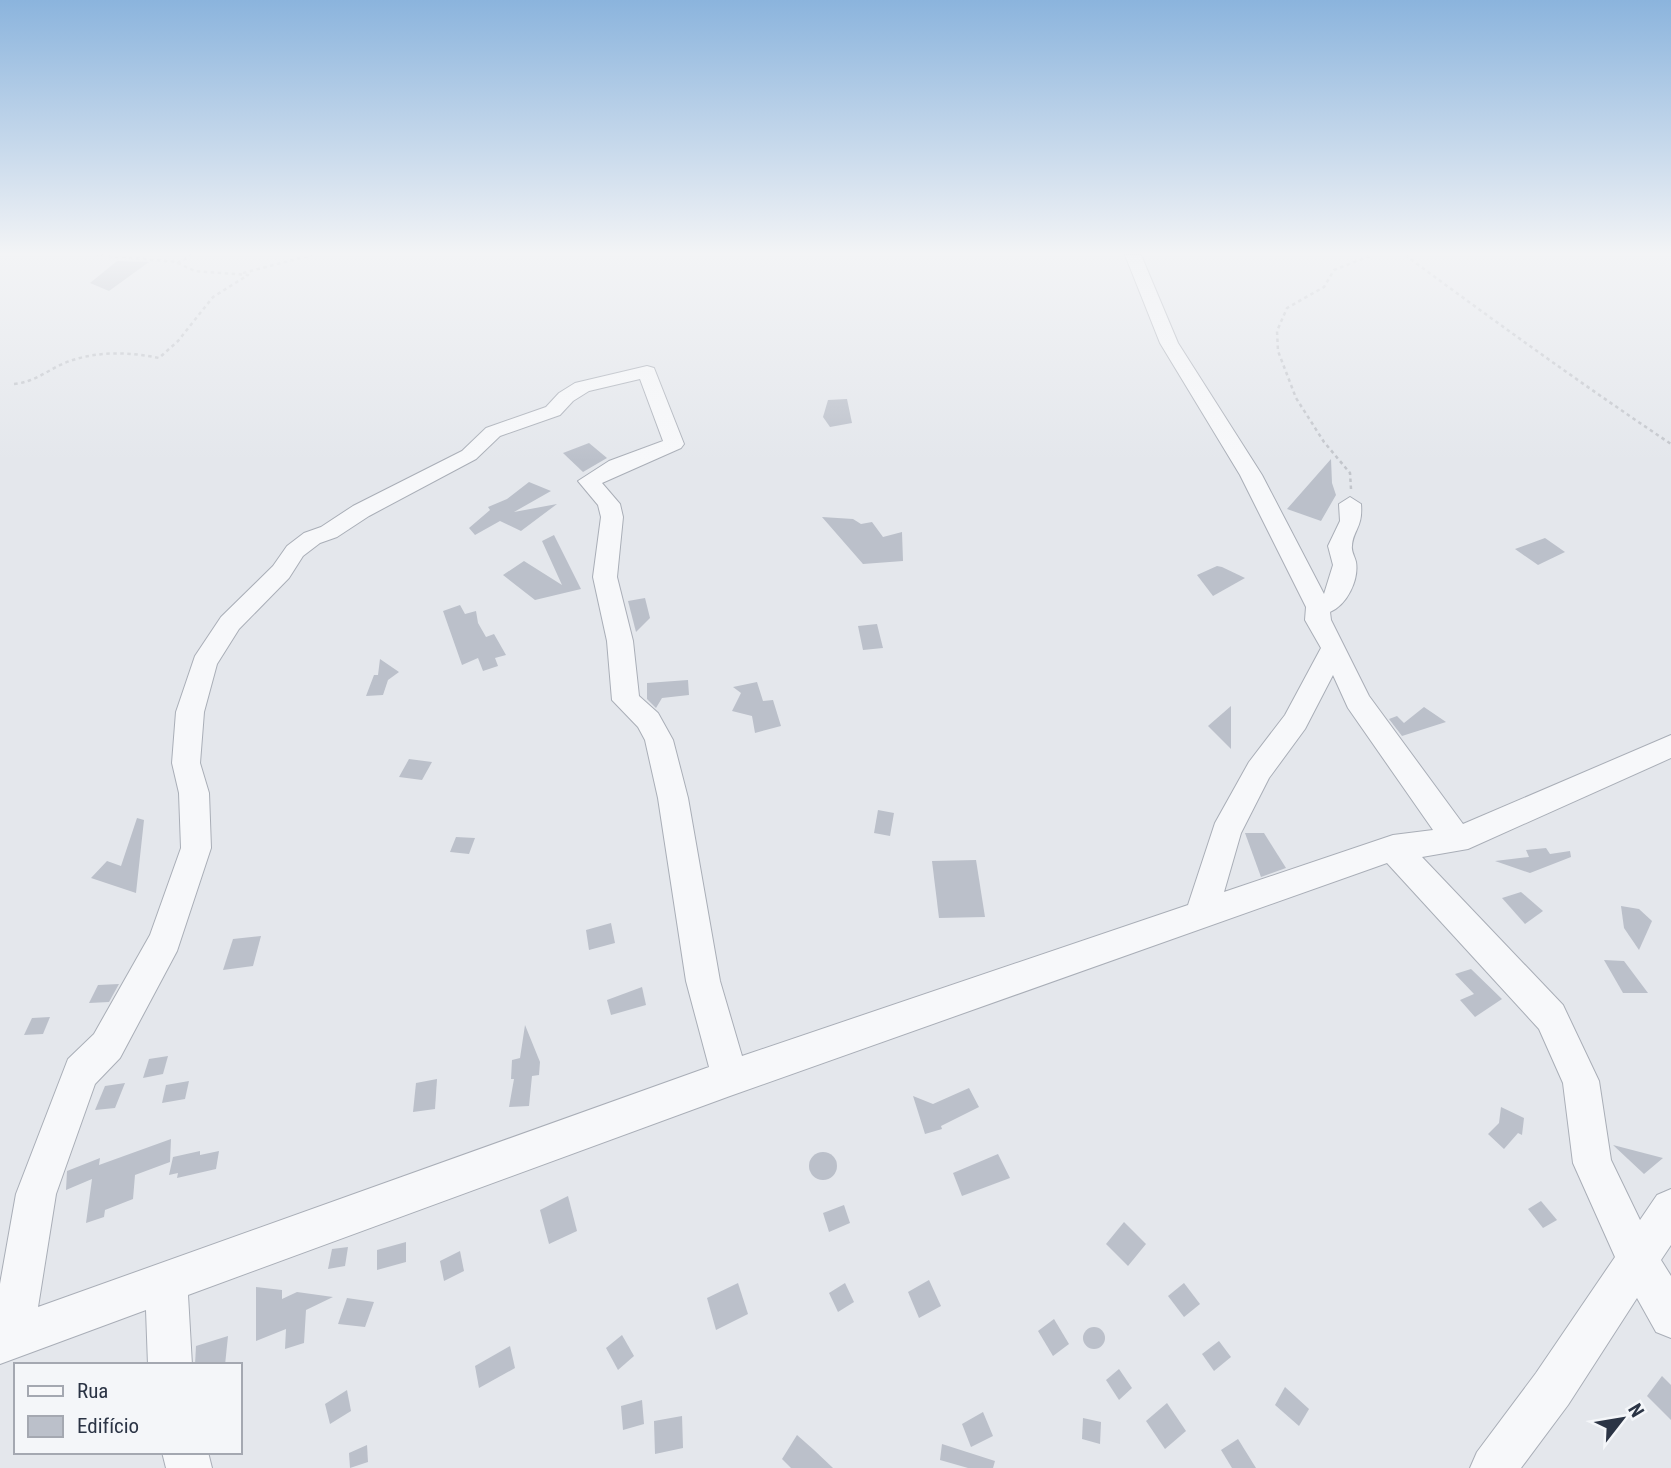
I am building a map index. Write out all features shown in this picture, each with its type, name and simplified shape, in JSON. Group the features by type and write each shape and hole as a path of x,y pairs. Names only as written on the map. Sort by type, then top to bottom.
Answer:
{"street":[{"path":"1162,324 1170,343 1251,475 1318,607 1318,621 1334,648 1358,701 1457,840"},
{"path":"6,1340 36,1194 81,1072 107,1046 165,940 196,848 194,793 186,763 190,712 204,663 230,623 281,572 295,551 312,538 329,532 361,511 469,455 493,432 553,411 566,397 582,387 647,372 674,444 617,466 589,481 609,504 612,517 605,577 620,641 626,700 648,720 659,740 673,798 703,981 730,1078"},
{"path":"1318,607 1334,601 1345,565 1340,546 1351,521 1350,504"},
{"path":"1201,915 1226,832 1259,770 1295,722 1334,648"},
{"path":"6,1340 730,1078 1393,848 1457,840 1671,746"},
{"path":"1393,848 1551,1017 1581,1081 1592,1163 1637,1258 1671,1317"},
{"path":"1493,1468 1552,1389 1671,1209"},
{"path":"166,1282 170,1363"}],"path":[{"path":"14,384 33,383 67,363 113,354 134,352 159,358 192,324"},
{"path":"1279,324 1280,369 1300,411 1313,424 1331,455 1350,472 1353,484 1350,504"},
{"path":"1500,324 1512,330 1545,359 1671,444"}],"building":[{"path":"847,399 852,423 830,427 823,417 828,400"},
{"path":"589,443 607,458 583,472 563,453"},
{"path":"1331,459 1332,483 1336,495 1321,521 1287,509"},
{"path":"529,482 551,491 514,512 557,504 521,531 500,521 475,535 469,528 490,510 488,507 507,499"},
{"path":"822,517 853,519 861,524 872,522 883,537 902,532 903,561 863,564"},
{"path":"554,535 581,589 535,600 503,575 524,561 562,585 542,541"},
{"path":"1545,538 1565,552 1538,565 1515,549"},
{"path":"1217,566 1245,578 1213,596 1197,575"},
{"path":"645,598 650,618 636,632 628,601"},
{"path":"460,605 465,614 476,611 478,623 486,637 494,634 506,655 495,658 498,666 483,671 478,658 462,665 443,611"},
{"path":"877,624 883,648 863,650 858,626"},
{"path":"380,659 399,672 388,680 383,695 366,696 374,675 378,675"},
{"path":"688,680 689,695 662,698 656,708 647,699 647,683"},
{"path":"757,682 763,701 773,700 781,726 755,733 752,716 732,711 741,693 733,687"},
{"path":"1231,706 1231,749 1208,726"},
{"path":"1424,707 1446,722 1402,736 1389,719 1397,716 1404,723"},
{"path":"409,759 432,762 422,780 399,777"},
{"path":"878,810 894,813 890,836 874,833"},
{"path":"137,818 144,820 136,893 91,878 107,861 121,866"},
{"path":"1245,833 1264,833 1286,868 1261,877"},
{"path":"456,837 475,838 469,854 450,852"},
{"path":"1546,848 1550,854 1570,851 1571,857 1530,873 1495,861 1529,857 1526,850"},
{"path":"976,860 985,917 939,918 932,861"},
{"path":"1521,892 1543,911 1525,924 1502,898"},
{"path":"1621,906 1639,909 1652,921 1639,950 1624,928"},
{"path":"611,923 615,943 589,950 586,930"},
{"path":"261,936 253,966 223,970 233,939"},
{"path":"1604,960 1624,961 1648,993 1623,993"},
{"path":"1471,969 1502,999 1475,1017 1460,1000 1474,994 1455,974"},
{"path":"119,984 109,1002 89,1003 98,985"},
{"path":"642,987 646,1005 611,1015 607,1000"},
{"path":"50,1017 43,1034 24,1035 32,1018"},
{"path":"525,1025 540,1062 539,1075 532,1076 529,1106 509,1107 514,1079 511,1079 512,1060 520,1058"},
{"path":"168,1056 163,1074 143,1078 149,1059"},
{"path":"437,1079 435,1109 413,1112 416,1083"},
{"path":"189,1081 185,1099 162,1103 166,1085"},
{"path":"125,1083 115,1108 95,1110 105,1086"},
{"path":"969,1088 979,1107 941,1126 942,1129 925,1134 913,1096 933,1104"},
{"path":"1501,1107 1524,1118 1522,1135 1518,1133 1504,1149 1488,1134 1499,1123"},
{"path":"171,1139 170,1162 135,1175 133,1199 105,1210 104,1217 86,1223 92,1179 66,1190 67,1171 100,1158 99,1165"},
{"path":"1613,1145 1663,1158 1644,1174"},
{"path":"200,1151 200,1155 219,1151 216,1169 177,1178 178,1173 169,1175 173,1157"},
{"path":"823,1152 833,1156 837,1166 833,1176 823,1180 813,1176 809,1166 813,1156"},
{"path":"998,1154 1010,1178 962,1196 953,1173"},
{"path":"568,1196 577,1231 549,1244 540,1210"},
{"path":"1541,1201 1557,1220 1543,1228 1528,1209"},
{"path":"844,1205 850,1223 829,1232 823,1213"},
{"path":"1124,1222 1146,1244 1128,1266 1106,1244"},
{"path":"406,1242 406,1262 377,1270 377,1250"},
{"path":"348,1247 345,1266 328,1269 332,1249"},
{"path":"460,1251 464,1271 444,1281 440,1261"},
{"path":"929,1280 941,1306 919,1318 908,1292"},
{"path":"738,1283 748,1314 716,1330 707,1298"},
{"path":"845,1283 854,1302 838,1312 829,1293"},
{"path":"1184,1283 1200,1304 1184,1317 1168,1296"},
{"path":"256,1287 282,1290 282,1299 297,1292 333,1297 306,1310 304,1343 285,1349 286,1329 256,1341"},
{"path":"347,1298 374,1302 365,1327 338,1324"},
{"path":"1054,1319 1069,1344 1053,1356 1038,1331"},
{"path":"1094,1327 1102,1330 1105,1338 1102,1346 1094,1349 1086,1346 1083,1338 1086,1330"},
{"path":"622,1335 634,1356 618,1370 606,1348"},
{"path":"228,1336 225,1363 195,1363 196,1346"},
{"path":"1219,1341 1231,1357 1214,1371 1202,1354"},
{"path":"510,1346 515,1368 479,1388 475,1366"},
{"path":"1119,1369 1132,1388 1119,1400 1106,1380"},
{"path":"1662,1376 1671,1385 1671,1420 1647,1396"},
{"path":"1285,1387 1309,1409 1299,1426 1275,1405"},
{"path":"347,1390 351,1411 330,1424 325,1404"},
{"path":"642,1400 644,1424 623,1430 621,1406"},
{"path":"1167,1403 1186,1431 1165,1449 1146,1421"},
{"path":"983,1412 993,1436 971,1447 962,1424"},
{"path":"682,1416 683,1448 655,1454 654,1421"},
{"path":"1083,1418 1101,1422 1100,1444 1082,1439"},
{"path":"797,1435 833,1468 791,1468 782,1459"},
{"path":"1238,1439 1256,1468 1232,1468 1221,1450"},
{"path":"942,1444 995,1461 993,1468 968,1468 940,1460"},
{"path":"367,1445 368,1462 350,1468 349,1453"}]}
